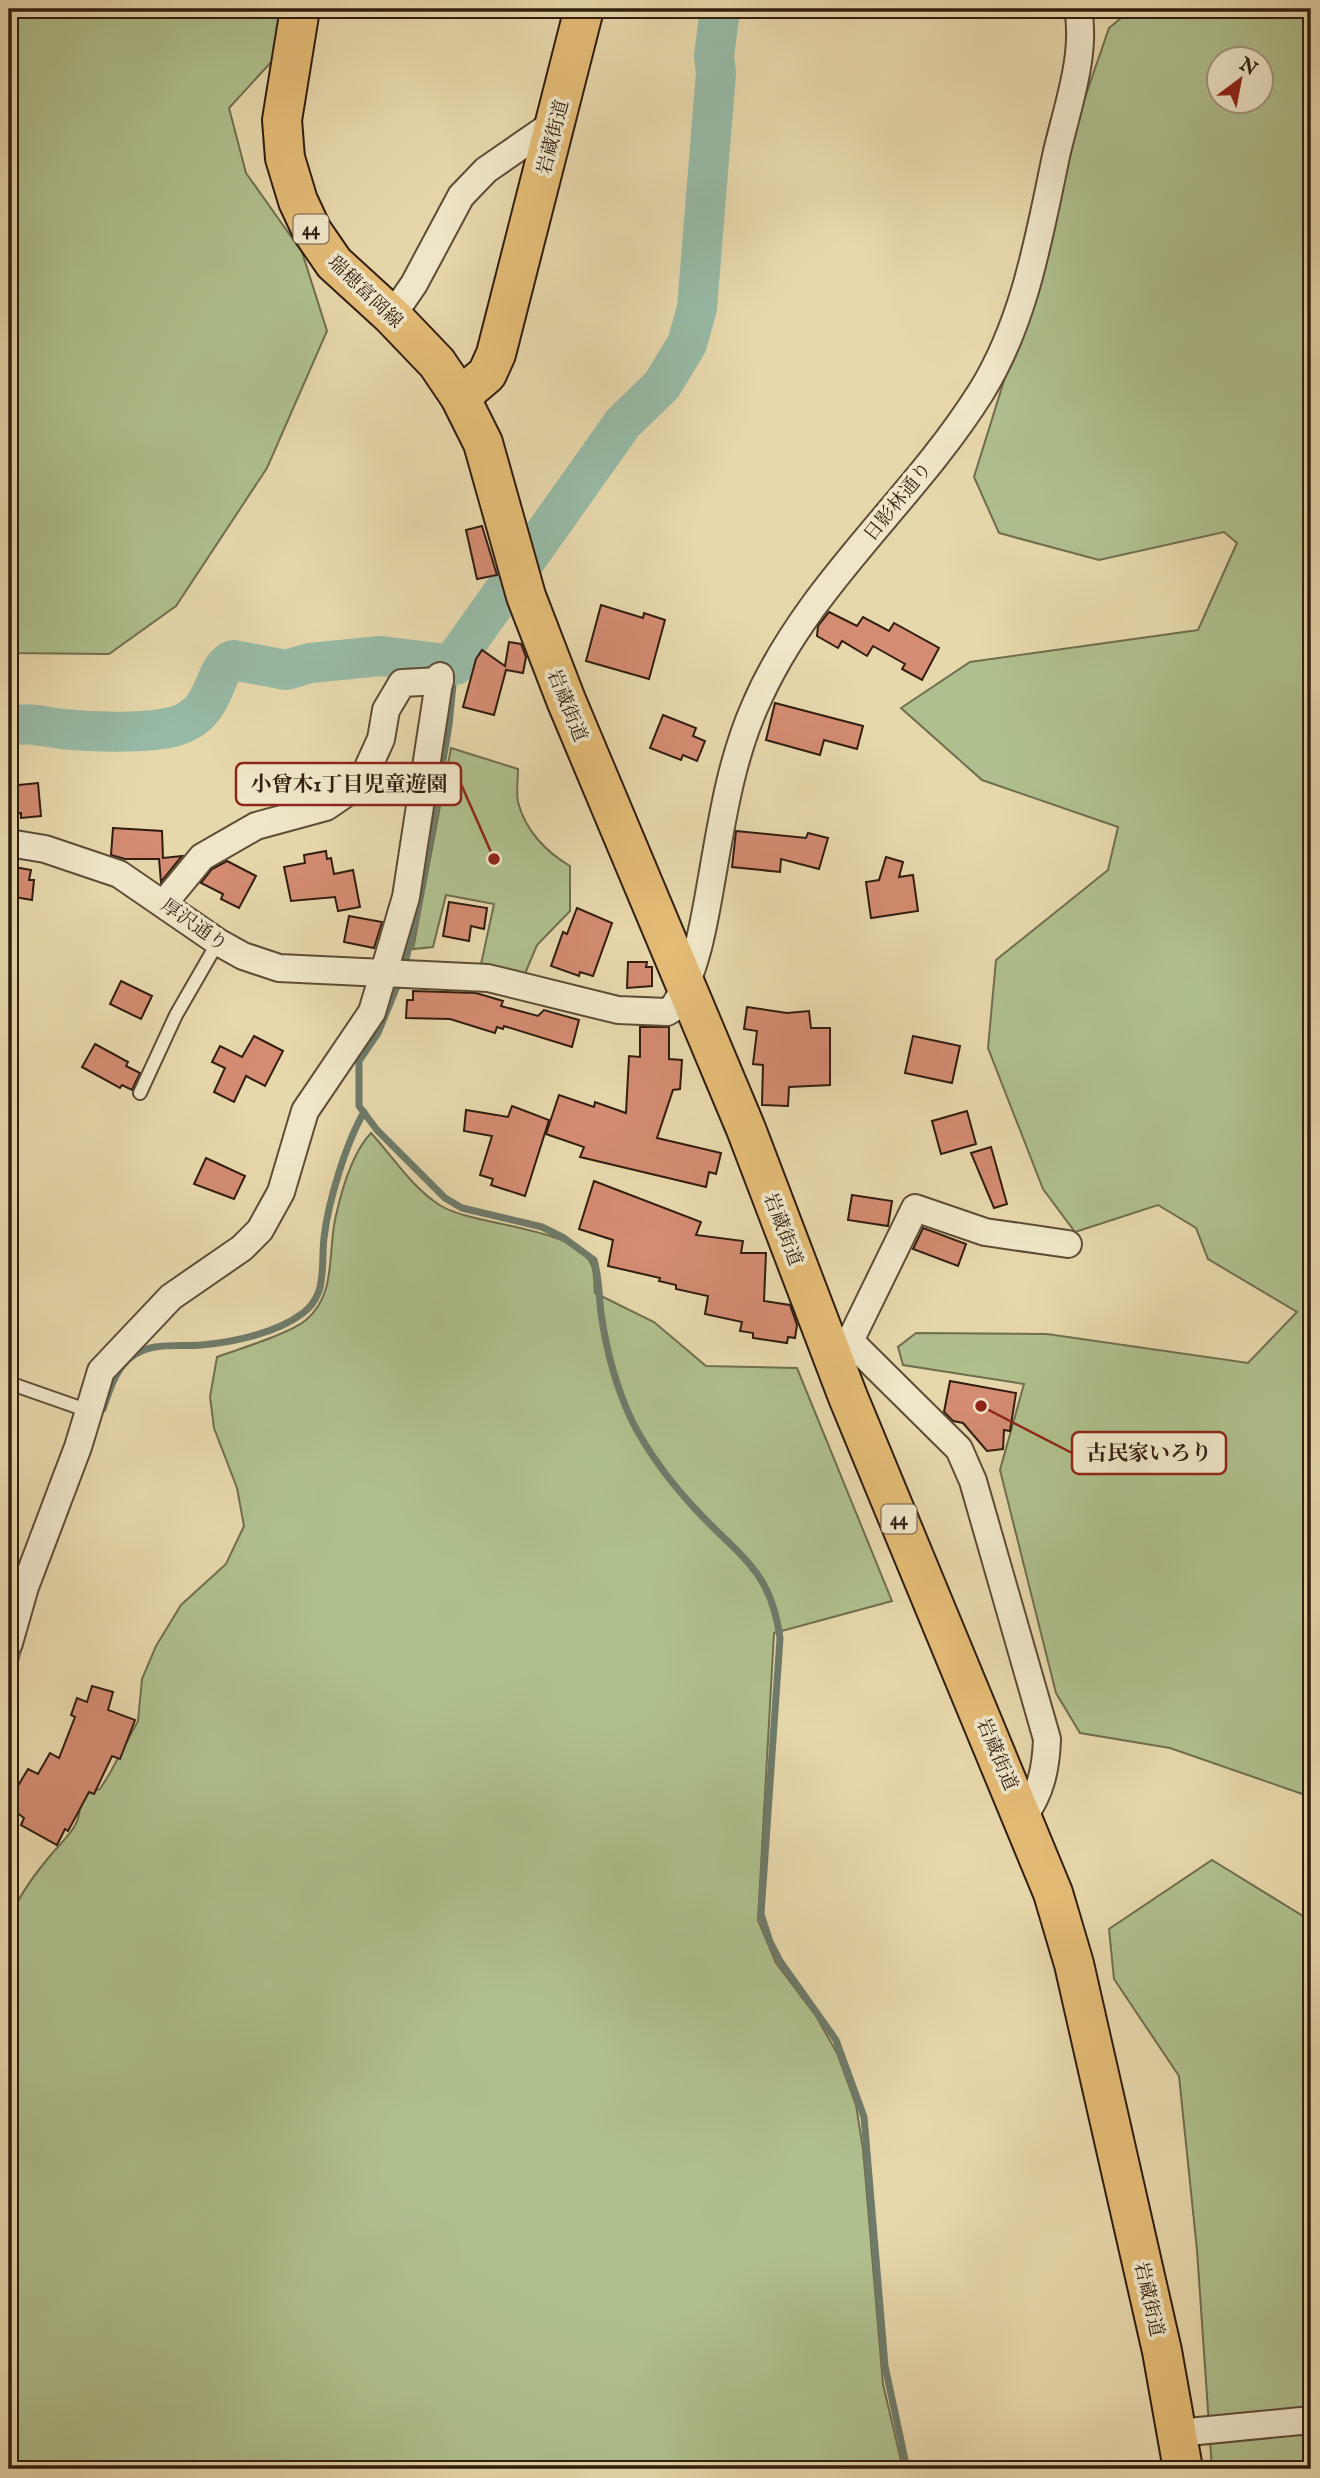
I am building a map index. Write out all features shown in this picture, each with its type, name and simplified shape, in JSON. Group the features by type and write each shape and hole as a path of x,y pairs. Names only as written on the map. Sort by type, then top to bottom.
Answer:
{"main road":[{"name":"瑞穂富岡線","path":"300,9 282,120 285,158 292,186 308,224 334,263 392,316 437,363 460,397"},
{"name":"岩蔵街道","path":"584,9 496,354 487,374 460,397 490,462 526,596 684,982 838,1343 1024,1817 1068,1941 1181,2451"}],"street":[{"name":"日影林通り","path":"684,982 698,951 737,757 770,673 805,614 981,393 1011,334 1028,279 1073,80 1080,33 1078,9"},
{"path":"392,316 414,284 461,196 486,170 556,121"},
{"path":"9,1643 25,1587 69,1473 97,1378 113,1357 171,1297 242,1248 267,1220 281,1192 298,1126 311,1101 364,1028 377,997 393,974 440,678 402,682 386,710 382,740 360,783 326,807 256,826 202,857 164,902"},
{"name":"厚沢通り","path":"9,844 45,849 108,870 164,902 218,942 243,956 279,968 488,978 592,1005 648,1012 672,1009 684,982"},
{"path":"1024,1817 1037,1799 1046,1761 1047,1739 973,1481 959,1449 857,1348 838,1343 915,1208 985,1232 1068,1244"},
{"path":"1181,2451 1311,2420"}],"lane":[{"path":"140,1093 176,1015 218,942"},
{"path":"9,1383 89,1411"}],"green space":[{"path":"9,9 320,9 229,108 246,173 302,252 327,331 267,468 176,606 109,654 9,653"},
{"path":"1132,9 1311,9 1311,1797 1170,1748 1080,1733 1056,1693 1000,1470 1024,1384 903,1365 898,1347 916,1333 1047,1334 1248,1363 1297,1312 1208,1259 1196,1228 1158,1205 1075,1232 1043,1189 988,1048 996,960 1108,870 1118,827 982,780 901,708 970,662 1198,630 1237,543 1224,532 1099,560 999,533 974,477 1007,371 1059,173 1109,28"},
{"path":"451,748 518,769 517,798 526,822 545,847 570,866 570,911 537,945 524,976 480,969 494,904 446,895 433,947 413,949"},
{"path":"371,1133 412,1182 441,1206 478,1219 547,1235 583,1253 592,1266 595,1293 654,1322 706,1366 797,1368 892,1601 774,1633 758,1920 776,1963 816,2016 837,2053 856,2105 863,2149 883,2384 903,2469 9,2469 9,1920 32,1879 73,1829 79,1815 80,1795 100,1789 138,1721 142,1679 156,1646 181,1605 226,1564 244,1526 237,1488 214,1428 210,1397 217,1357 288,1331 316,1310 327,1286 335,1220 344,1186 352,1162"},
{"path":"1212,1860 1311,1921 1311,2469 1212,2469 1197,2250 1179,2076 1114,1979 1109,1929"}],"building":[{"path":"482,526 497,575 477,579 466,530"},
{"path":"601,605 643,618 644,613 665,620 649,679 586,661"},
{"path":"829,612 857,626 863,617 889,631 894,623 939,648 922,680 902,669 905,664 873,646 867,656 842,641 838,648 817,636 818,626"},
{"path":"509,642 521,644 526,657 523,673 506,670 494,715 463,707 476,659 482,650 505,666"},
{"path":"775,703 863,726 857,749 824,740 820,755 766,740"},
{"path":"663,715 696,728 693,736 705,741 697,761 683,755 681,760 650,748"},
{"path":"38,783 41,816 21,818 21,813 9,814 9,786"},
{"path":"113,828 162,831 163,858 182,856 161,882 159,859 125,859 111,855"},
{"path":"736,831 806,838 808,833 828,838 819,869 781,859 780,872 732,867"},
{"path":"326,851 327,859 331,858 334,874 353,870 360,907 338,911 335,897 291,901 284,867 305,863 304,855"},
{"path":"886,857 903,862 899,877 913,875 918,911 871,918 866,882 879,880"},
{"path":"227,861 256,876 239,908 221,899 223,894 201,883 212,869"},
{"path":"9,866 31,870 29,880 34,880 32,900 9,896"},
{"path":"449,902 487,908 484,929 471,926 469,941 443,936"},
{"path":"577,908 612,923 593,976 580,972 579,976 551,966 563,932 567,934"},
{"path":"349,916 382,922 374,948 344,942"},
{"path":"628,962 647,962 646,967 652,967 652,986 627,988"},
{"path":"121,981 152,996 141,1019 110,1004"},
{"path":"413,991 476,993 503,1001 501,1006 538,1016 544,1010 579,1020 572,1047 504,1026 503,1029 497,1027 495,1033 450,1019 406,1018 407,1000 413,1000"},
{"path":"747,1007 787,1013 809,1011 811,1028 830,1028 830,1085 789,1087 788,1106 762,1105 763,1065 753,1064 757,1031 744,1029"},
{"path":"640,1027 669,1027 669,1059 682,1060 680,1089 673,1090 657,1138 721,1153 716,1174 709,1172 706,1187 580,1157 584,1147 546,1134 559,1095 594,1107 595,1102 626,1113 629,1056 640,1057"},
{"path":"254,1036 283,1051 265,1086 246,1076 234,1102 214,1092 225,1068 212,1062 220,1046 242,1057"},
{"path":"913,1036 960,1046 952,1083 905,1073"},
{"path":"95,1044 128,1062 126,1066 140,1073 132,1090 122,1085 120,1088 82,1067"},
{"path":"512,1106 549,1120 525,1196 491,1185 493,1179 480,1175 492,1136 464,1131 466,1110 508,1117"},
{"path":"967,1111 976,1144 941,1154 932,1121"},
{"path":"991,1147 1007,1204 994,1208 971,1153"},
{"path":"206,1158 245,1176 234,1199 194,1184"},
{"path":"594,1181 701,1222 696,1235 743,1241 741,1253 766,1253 764,1301 790,1305 797,1325 795,1338 788,1337 787,1343 753,1338 753,1333 740,1331 742,1322 705,1314 708,1296 676,1289 676,1285 659,1281 660,1278 608,1266 613,1240 579,1229"},
{"path":"852,1195 892,1201 888,1226 848,1220"},
{"path":"923,1228 966,1244 958,1266 913,1249"},
{"path":"950,1381 1016,1393 1010,1431 1004,1430 1003,1449 987,1451 963,1423 953,1421 944,1412"},
{"path":"92,1686 113,1692 108,1710 135,1720 120,1759 112,1756 94,1794 89,1792 68,1831 65,1829 57,1845 21,1825 24,1818 9,1801 28,1769 38,1774 50,1753 59,1758 75,1717 71,1715 77,1698 87,1702"}],"waterway":[{"path":"9,727 29,724 120,732 176,726 190,720 200,711 221,672 233,660 286,670 310,663 381,656 455,665 457,657 623,423 662,385 687,344 697,308 716,73 714,56 720,9"},
{"path":"404,968 419,903 449,725 455,665"},
{"path":"400,979 378,1033 359,1061 359,1106 377,1130 445,1198 462,1208 542,1227 564,1238 594,1260 609,1354 616,1381 632,1421 672,1482 753,1568 770,1597 780,1638 761,1914 770,1942 780,1961 836,2040 864,2117 885,2366 907,2469"},
{"path":"103,1409 120,1369 130,1358 146,1349 214,1344 241,1339 281,1326 310,1306 321,1285 324,1238 334,1190 344,1156 364,1112"},
{"path":"9,1685 20,1645"}],"place":[{"name":"小曾木1丁目児童遊園","path":"494,859"},
{"name":"古民家いろり","path":"981,1406"}]}
